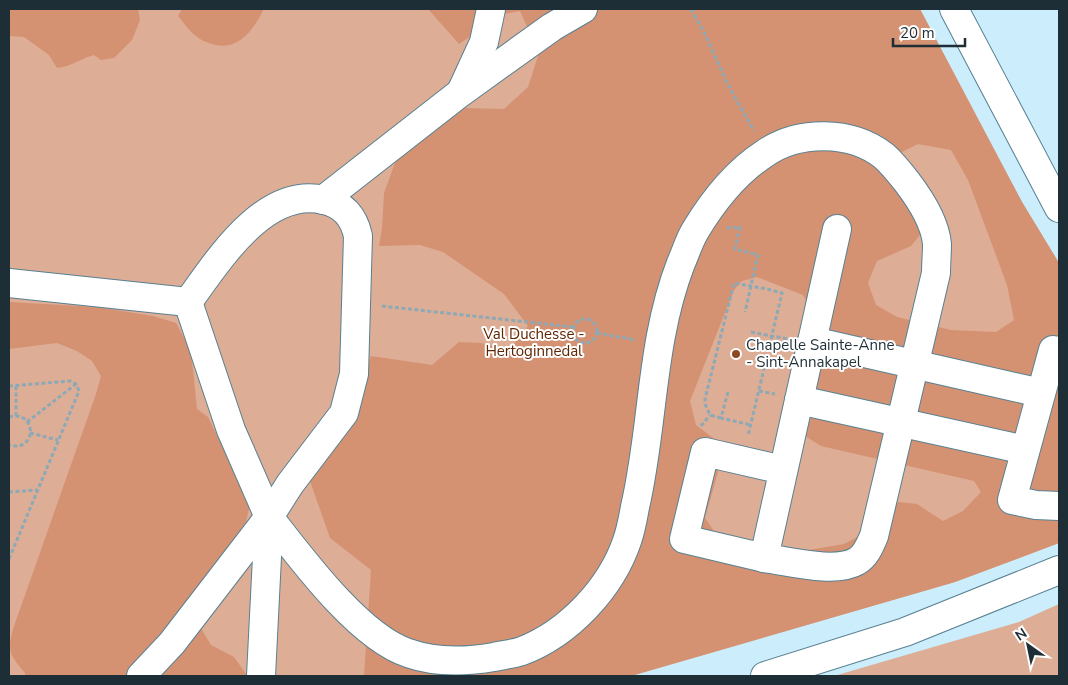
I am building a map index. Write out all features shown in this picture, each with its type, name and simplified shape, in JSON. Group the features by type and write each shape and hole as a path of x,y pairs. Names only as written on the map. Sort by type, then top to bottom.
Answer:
{"street":[{"path":"323,200 460,93 552,27 583,9"},
{"path":"954,9 1059,208"},
{"path":"460,93 484,42 494,13"},
{"path":"188,302 231,430 269,517 332,594 373,635 406,653 440,661 473,661 521,651 555,633 586,608 608,580 627,541 642,478 650,404 670,291 694,232 711,204 737,175 766,152 796,140 827,136 856,141 882,155 897,169 915,192 929,217 937,241 936,273 874,536 868,550 858,560 846,566 834,568 764,558 684,539 705,452 783,470"},
{"path":"141,676 172,643 269,517 290,484 344,413 354,374 358,236 356,226 347,211 334,203 314,198 296,199 268,212 230,244 188,302"},
{"path":"764,558 837,230"},
{"path":"9,283 188,302"},
{"path":"812,341 1041,393"},
{"path":"1059,351 1053,350 1012,500 1036,505 1059,506"},
{"path":"799,400 1025,450"},
{"path":"261,676 269,517"},
{"path":"765,676 905,632 1059,570"}],"path":[{"path":"691,9 705,34 727,83 766,152"},
{"path":"729,228 740,226 735,249 758,255 745,312"},
{"path":"710,415 705,404 706,391 734,283 782,293 743,460"},
{"path":"377,306 573,327"},
{"path":"588,319 594,324 597,333 591,342 584,344 576,341 572,333 573,327 580,320 588,319"},
{"path":"752,332 794,340 795,338 812,341"},
{"path":"597,333 660,343"},
{"path":"9,386 71,381 76,384 79,391 9,559"},
{"path":"27,422 76,384"},
{"path":"16,386 16,416"},
{"path":"722,418 728,392"},
{"path":"710,415 751,425"},
{"path":"696,431 710,415"},
{"path":"9,417 21,417 30,428 29,438 22,446 9,445"},
{"path":"30,434 58,440"},
{"path":"9,492 37,490"}],"green space":[{"name":"Val Duchesse - Hertoginnedal","path":"9,9 920,9 1022,202 1059,263 1059,543 955,582 631,676 9,676"},
{"path":"9,9 138,9 140,20 132,40 114,58 101,60 94,55 57,68 49,55 24,37 9,36"},
{"path":"182,9 264,9 253,28 246,35 231,45 222,46 200,39 194,34 178,16"},
{"path":"428,9 920,9 1022,202 1059,263 1059,543 955,582 631,676 364,676 371,570 330,538 310,481 352,417 371,356 432,365 459,342 481,343 509,350 528,326 504,294 443,252 420,245 379,246 384,193 399,152 463,108 504,109 528,87 539,53 520,11 504,14 459,44","holes":["918,144 951,150 968,180 1007,285 1014,320 996,332 951,330 897,317 876,305 868,283 877,261 911,246 928,225 900,153","757,277 803,295 812,311 794,429 821,446 974,481 981,492 963,511 943,521 917,504 889,501 869,531 844,544 756,559 720,540 705,518 718,472 716,440 696,425 690,401 734,290 742,281"]},
{"path":"9,302 97,307 153,316 176,323 191,351 197,409 208,417 250,504 246,522 193,595 199,625 211,645 234,657 246,676 25,676 25,673 16,662 10,648 13,629 101,376 92,361 77,351 57,343 9,349"},
{"path":"1059,604 1059,676 834,676 1019,622"}],"place":[{"name":"Chapelle Sainte-Anne - Sint-Annakapel","path":"736,354"}]}
